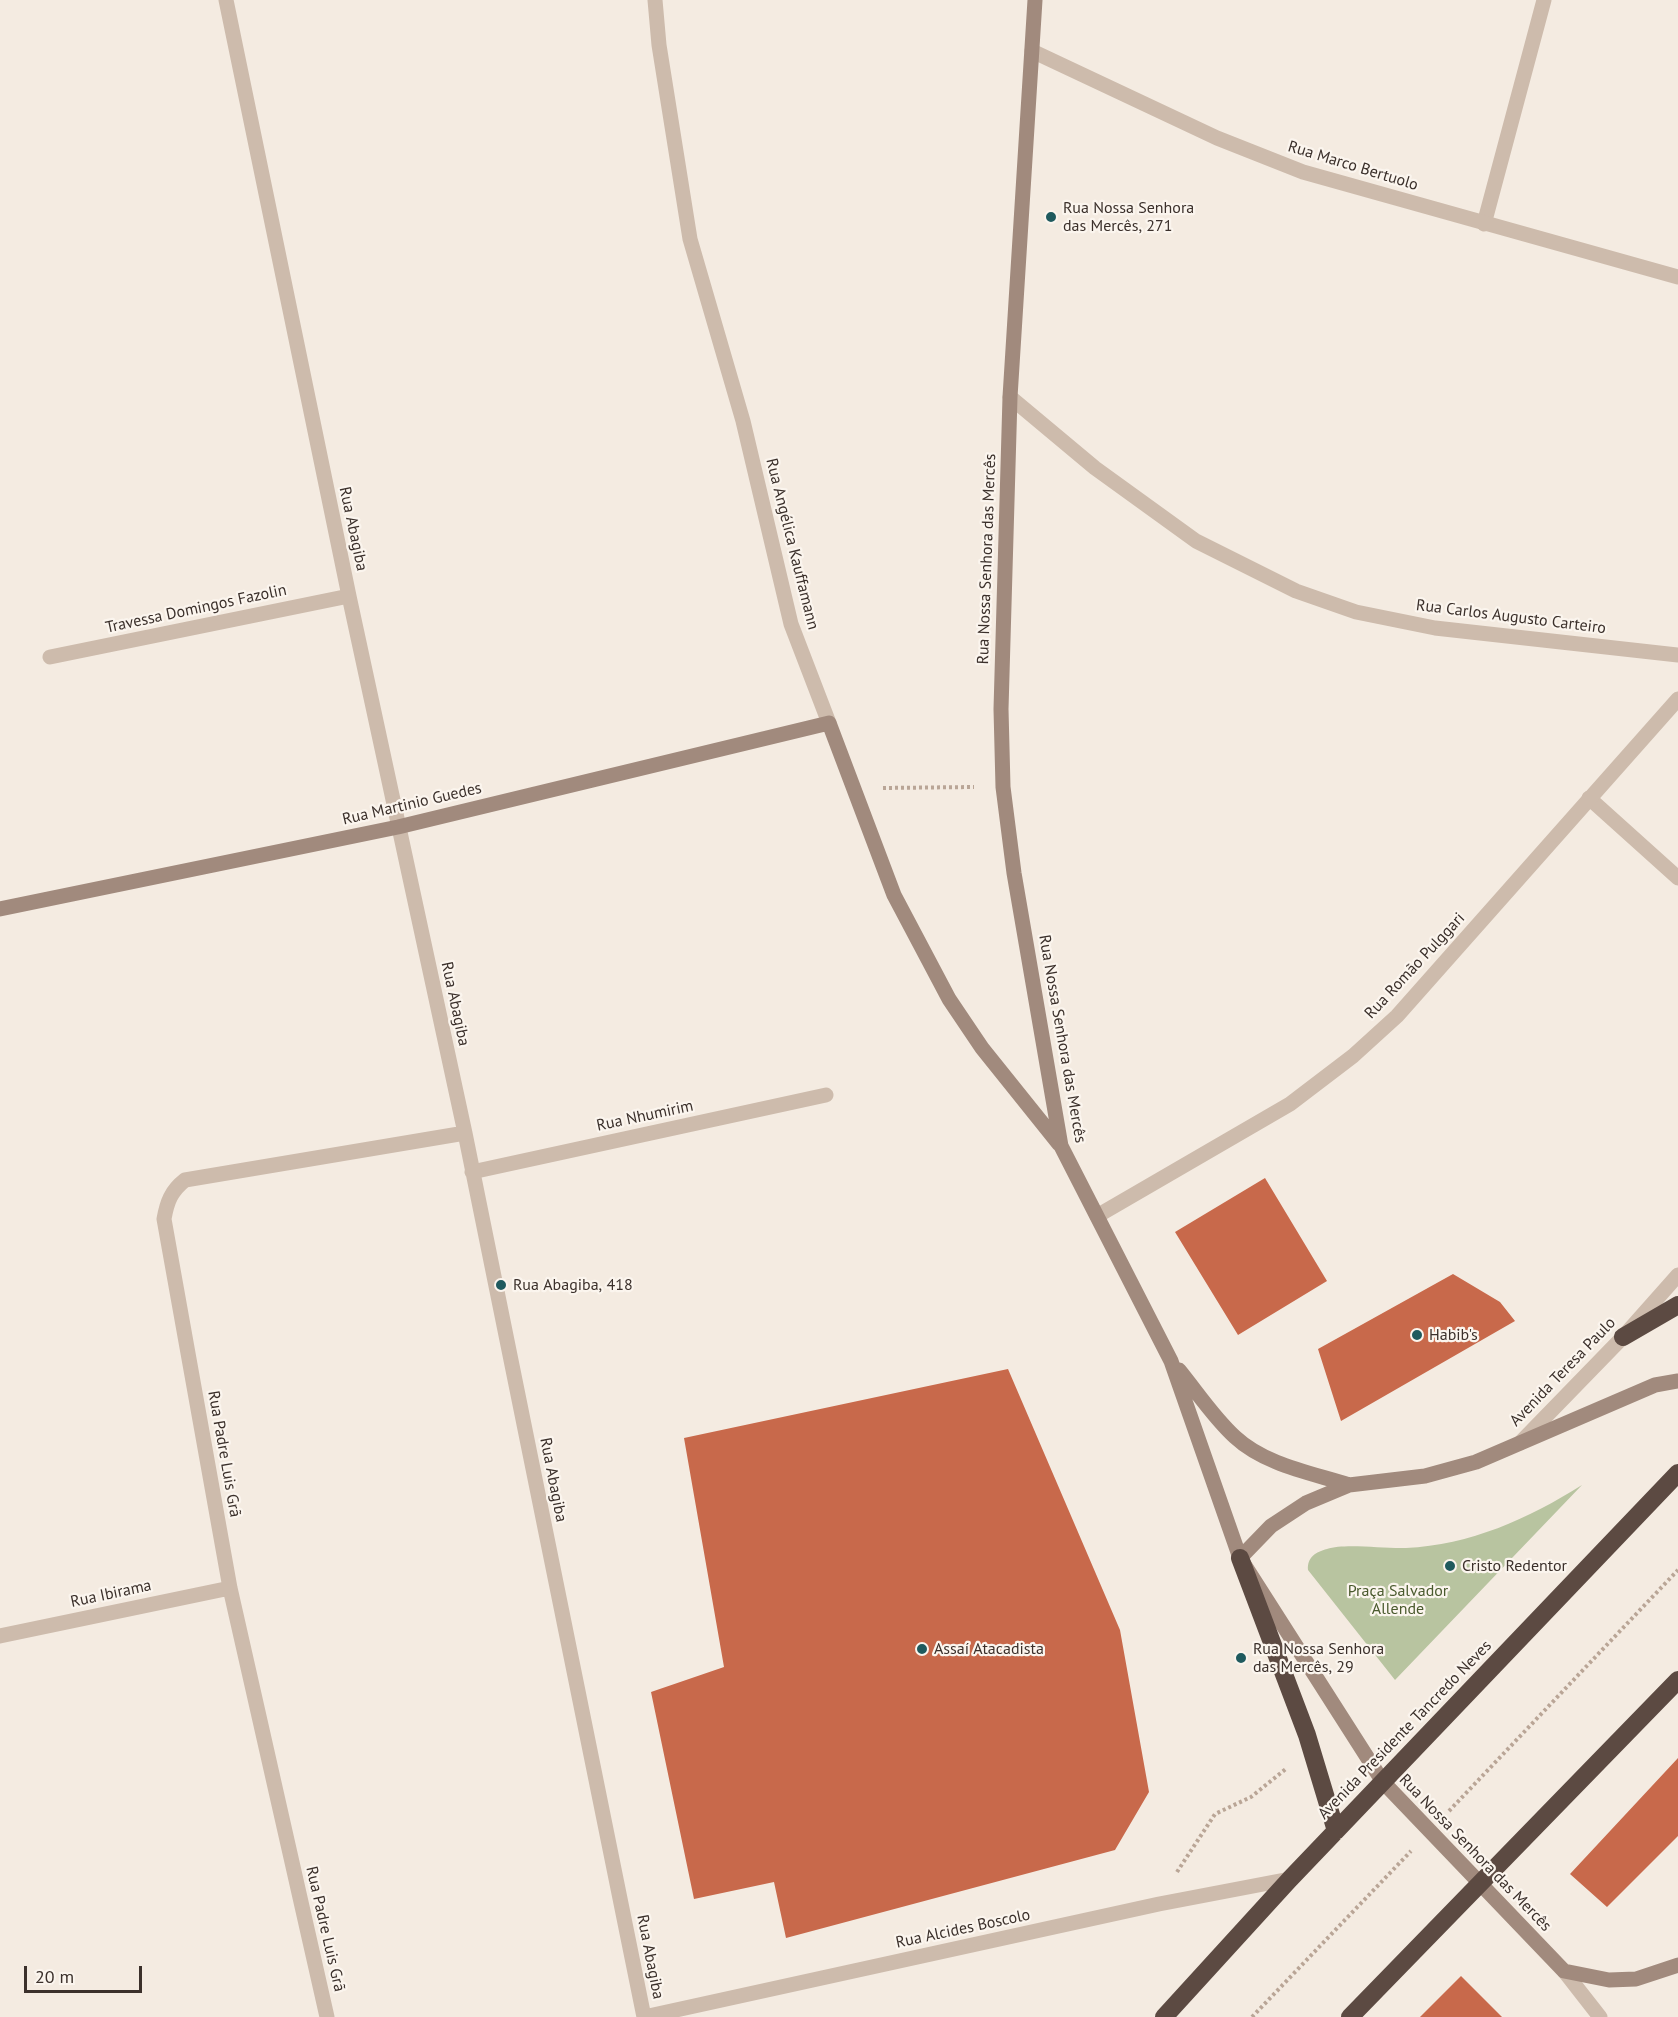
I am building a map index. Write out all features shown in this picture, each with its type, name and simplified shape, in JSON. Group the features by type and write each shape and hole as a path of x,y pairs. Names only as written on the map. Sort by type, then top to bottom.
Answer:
{"highway":[{"path":"1623,1337 1678,1305"},
{"name":"Avenida Presidente Tancredo Neves","path":"1164,2017 1290,1879 1678,1473"},
{"path":"1240,1558 1311,1749 1336,1831"},
{"path":"1350,2017 1678,1680"}],"main road":[{"name":"Rua Nossa Senhora das Mercês","path":"1035,0 1010,397 1001,709 1003,787 1014,873 1061,1146 1171,1361 1240,1558 1383,1782 1478,1884 1564,1971"},
{"name":"Rua Angélica Kauffamann","path":"829,723 894,895 949,999 982,1048 1061,1146"},
{"name":"Rua Martinio Guedes","path":"0,909 398,827 829,723"},
{"name":"Avenida Teresa Paulo","path":"1171,1361 1235,1437 1275,1461 1349,1485"},
{"path":"1520,1443 1655,1386 1678,1381"},
{"name":"Avenida Teresa Paulo","path":"1240,1558 1271,1526 1306,1503 1349,1485 1425,1476 1476,1462 1520,1443"},
{"path":"1564,1971 1609,1980 1636,1979 1678,1965"}],"street":[{"name":"Rua Abagiba","path":"226,0 349,596 465,1134 644,2017"},
{"name":"Rua Angélica Kauffamann","path":"655,0 659,45 690,239 742,421 791,624 829,723"},
{"path":"1484,224 1544,0"},
{"name":"Rua Marco Bertuolo","path":"1032,51 1217,138 1302,172 1678,277"},
{"name":"Rua Carlos Augusto Carteiro","path":"1010,397 1095,468 1196,542 1296,591 1356,612 1435,628 1678,655"},
{"name":"Travessa Domingos Fazolin","path":"50,657 349,596"},
{"name":"Rua Romão Pulggari","path":"1096,1216 1290,1104 1353,1056 1397,1016 1678,699"},
{"path":"1588,798 1678,878"},
{"name":"Rua Nhumirim","path":"472,1172 826,1095"},
{"name":"Rua Padre Luis Grã","path":"327,2017 230,1588 164,1219 166,1203 175,1188 185,1180 465,1134"},
{"name":"Avenida Teresa Paulo","path":"1520,1443 1623,1337 1678,1275"},
{"name":"Rua Ibirama","path":"0,1636 230,1588"},
{"name":"Rua Alcides Boscolo","path":"644,2017 1159,1904 1290,1879"},
{"path":"1564,1971 1600,2017"}],"path":[{"path":"855,789 1003,787"},
{"path":"1252,2017 1678,1570"},
{"path":"1159,1904 1185,1858 1215,1814 1251,1797 1311,1749"}],"green space":[{"name":"Praça Salvador Allende","path":"1582,1485 1395,1680 1308,1570 1313,1556 1335,1547 1406,1548 1430,1546 1476,1536 1541,1509"}],"building":[{"path":"1265,1178 1327,1281 1238,1335 1175,1232"},
{"name":"Habib's","path":"1453,1274 1500,1302 1515,1321 1341,1421 1318,1349"},
{"name":"Assaí Atacadista","path":"1008,1369 1120,1630 1149,1792 1115,1850 786,1938 774,1882 694,1899 651,1692 724,1667 684,1438"},
{"path":"1678,1758 1678,1836 1607,1907 1570,1874"},
{"path":"1461,1976 1502,2017 1420,2017"}],"place":[{"name":"Rua Nossa Senhora das Mercês, 271","path":"1051,217"},
{"name":"Rua Abagiba, 418","path":"501,1285"},
{"name":"Habib's","path":"1417,1335"},
{"name":"Cristo Redentor","path":"1450,1566"},
{"name":"Assaí Atacadista","path":"922,1649"},
{"name":"Rua Nossa Senhora das Mercês, 29","path":"1241,1658"}]}
